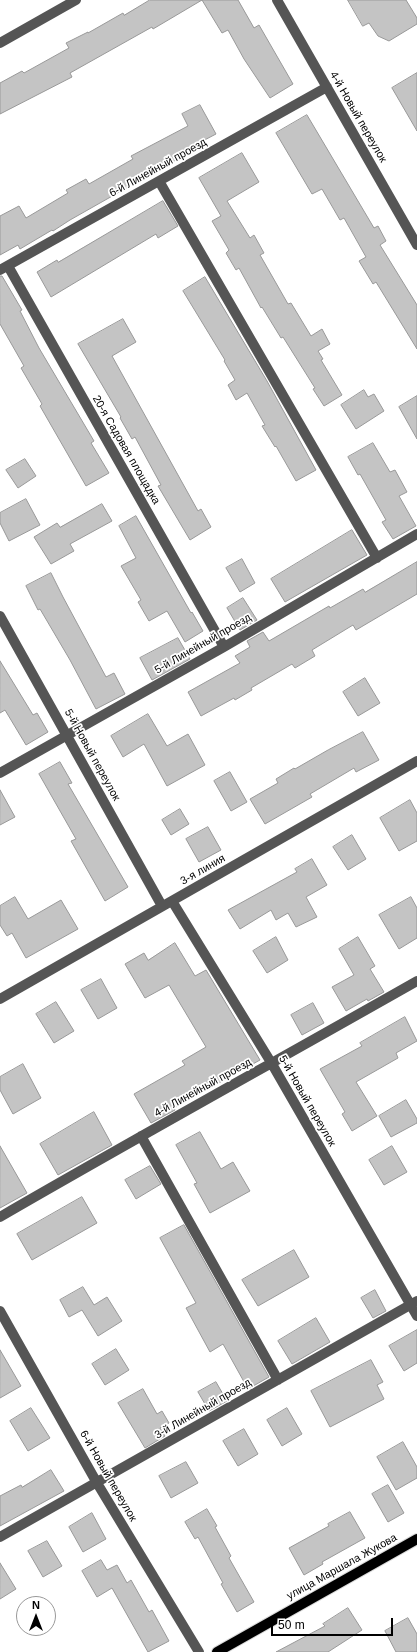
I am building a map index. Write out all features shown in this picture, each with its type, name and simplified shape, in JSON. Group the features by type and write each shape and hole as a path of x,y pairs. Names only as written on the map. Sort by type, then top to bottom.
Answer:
{"main road":[{"name":"улица Маршала Жукова","path":"217,1652 417,1539"}],"street":[{"path":"0,43 76,0"},
{"name":"4-й Новый переулок","path":"277,0 417,245"},
{"name":"6-й Линейный проезд","path":"4,268 327,87"},
{"path":"159,182 377,558"},
{"name":"20-я Садовая площадка","path":"4,268 224,647"},
{"name":"5-й Линейный проезд","path":"0,773 224,647 417,534"},
{"name":"5-й Новый переулок","path":"0,616 162,906"},
{"name":"3-я линия","path":"0,999 417,761"},
{"name":"5-й Новый переулок","path":"172,901 272,1064 414,1303 417,1316"},
{"name":"4-й Линейный проезд","path":"0,1217 140,1136 272,1064 417,981"},
{"path":"140,1136 278,1380"},
{"name":"3-й Линейный проезд","path":"0,1537 414,1303"},
{"name":"6-й Новый переулок","path":"0,1311 97,1483 198,1652"}],"building":[{"path":"150,0 202,0 153,29 152,27 70,73 72,77 0,114 0,83 22,71 24,73 69,48 66,43 88,33 123,13 124,15"},
{"path":"202,0 238,0 254,28 259,25 293,84 270,98 244,59 228,30 222,33"},
{"path":"348,0 406,0 417,18 417,24 389,41 378,36 369,23 363,26"},
{"path":"417,73 417,131 392,88"},
{"path":"200,105 216,134 195,145 197,148 53,231 52,230 20,249 18,245 0,255 0,216 19,206 26,218 68,193 66,190 86,179 89,184 133,159 131,156 188,126 182,114"},
{"path":"307,115 374,228 378,226 386,241 380,245 417,305 417,349 376,282 373,284 359,261 366,257 344,218 340,220 322,189 312,194 276,133"},
{"path":"242,153 259,182 227,201 250,238 254,235 264,253 260,255 288,304 291,303 311,336 322,329 330,344 318,351 323,359 321,360 342,395 324,406 313,389 315,388 283,337 281,338 262,307 261,308 239,268 236,270 226,253 229,250 212,221 221,216 199,178"},
{"path":"163,201 178,226 158,238 156,234 51,297 37,272 57,260 58,262"},
{"path":"0,276 2,276 22,310 20,311 39,348 94,441 91,443 109,473 86,486 40,406 42,404 21,368 24,366 0,324"},
{"path":"205,277 267,381 316,470 296,481 276,446 275,447 262,426 265,425 247,393 236,400 228,385 235,380 224,361 225,360 183,291"},
{"path":"123,319 136,342 112,356 198,511 201,509 211,527 190,540 158,486 161,485 135,437 132,439 120,418 121,417 78,344"},
{"path":"364,390 368,397 374,394 384,411 356,429 341,405"},
{"path":"417,396 417,439 399,407"},
{"path":"373,443 390,472 395,470 407,492 399,496 416,526 393,539 382,522 386,520 360,474 358,475 348,457"},
{"path":"25,459 36,476 18,488 6,470"},
{"path":"26,499 40,525 9,541 0,523 0,513"},
{"path":"102,504 112,521 70,544 74,551 51,564 34,537 57,523 60,527"},
{"path":"136,516 191,613 192,612 203,631 185,642 167,611 149,621 138,602 141,600 121,566 136,558 119,526"},
{"path":"352,530 367,555 285,602 271,579"},
{"path":"242,559 255,583 240,592 226,568"},
{"path":"417,562 417,594 356,630 353,625 312,650 315,656 295,668 292,664 251,688 252,690 235,700 234,698 201,716 188,692 240,663 235,656 250,647 247,641 263,632 269,641 329,606 330,608 363,589 365,592"},
{"path":"51,573 106,677 114,673 125,694 96,709 70,660 40,609 38,610 26,586"},
{"path":"243,598 257,620 240,630 227,608"},
{"path":"178,638 190,659 152,680 140,658"},
{"path":"0,661 33,715 37,713 48,732 26,745 5,710 0,713"},
{"path":"365,678 380,703 358,716 343,692"},
{"path":"148,714 167,746 188,734 205,765 167,786 144,744 123,757 111,736"},
{"path":"363,732 379,760 356,772 354,768 310,794 312,797 265,824 250,799 278,783 276,779 294,768 295,769"},
{"path":"60,762 72,783 68,784 128,887 105,901 71,841 76,839 39,774"},
{"path":"230,772 247,802 231,811 214,781"},
{"path":"0,790 15,817 0,825"},
{"path":"410,800 417,813 417,841 399,851 380,818"},
{"path":"180,809 189,824 171,835 162,820"},
{"path":"208,827 221,850 199,862 186,839"},
{"path":"352,835 366,859 348,870 333,847"},
{"path":"312,859 327,885 306,897 317,917 296,927 288,913 276,920 271,910 240,929 228,910 297,872 295,869"},
{"path":"15,897 28,919 61,900 78,929 26,958 12,933 7,936 0,925 0,906"},
{"path":"411,897 417,908 417,938 399,949 379,915"},
{"path":"276,937 288,960 267,973 253,951"},
{"path":"358,937 375,966 370,969 384,992 368,1001 367,999 346,1011 332,987 354,975 339,949"},
{"path":"175,943 195,976 206,970 260,1060 174,1108 175,1110 151,1123 134,1094 185,1065 182,1061 206,1047 169,985 145,998 125,964 144,953 148,960"},
{"path":"101,979 117,1008 98,1019 81,990"},
{"path":"56,1002 74,1031 54,1043 36,1014"},
{"path":"313,1003 324,1023 302,1035 291,1015"},
{"path":"405,1017 417,1041 396,1053 398,1058 356,1082 377,1116 352,1131 342,1114 345,1112 320,1069 362,1046 360,1043"},
{"path":"23,1064 41,1098 13,1114 0,1090 0,1077"},
{"path":"406,1100 417,1119 417,1123 391,1137 379,1116"},
{"path":"94,1112 112,1145 58,1175 40,1144"},
{"path":"200,1132 221,1169 233,1162 250,1191 210,1213 194,1184 197,1183 176,1145"},
{"path":"0,1146 27,1193 0,1208"},
{"path":"392,1146 407,1172 384,1185 369,1160"},
{"path":"150,1166 161,1184 136,1199 125,1180"},
{"path":"82,1197 97,1223 32,1260 17,1234"},
{"path":"184,1225 269,1377 248,1389 223,1344 210,1352 186,1308 196,1303 160,1238"},
{"path":"294,1250 309,1277 258,1306 242,1280"},
{"path":"83,1287 94,1305 107,1297 122,1321 98,1336 82,1310 69,1317 60,1300"},
{"path":"375,1290 386,1311 373,1318 361,1298"},
{"path":"316,1318 330,1342 292,1364 278,1341"},
{"path":"417,1330 417,1363 404,1371 389,1346"},
{"path":"116,1349 129,1370 105,1385 92,1364"},
{"path":"0,1350 21,1386 0,1398"},
{"path":"371,1360 383,1382 377,1385 384,1399 330,1427 311,1391"},
{"path":"216,1382 227,1401 209,1411 198,1392"},
{"path":"143,1389 157,1414 162,1411 169,1423 160,1428 165,1436 145,1448 118,1403"},
{"path":"31,1408 50,1438 28,1451 10,1421"},
{"path":"287,1408 302,1434 282,1446 267,1420"},
{"path":"244,1429 258,1454 238,1466 223,1441"},
{"path":"403,1442 417,1467 417,1478 396,1490 377,1457"},
{"path":"186,1462 198,1483 171,1498 159,1476"},
{"path":"51,1470 64,1491 0,1526 0,1496 21,1485 22,1487"},
{"path":"388,1485 404,1513 388,1522 372,1494"},
{"path":"207,1509 231,1556 229,1558 254,1602 237,1612 221,1584 223,1583 198,1537 195,1539 185,1522"},
{"path":"350,1512 365,1538 322,1562 323,1564 304,1575 289,1548 329,1526 328,1524"},
{"path":"92,1513 106,1539 83,1552 69,1527"},
{"path":"47,1541 62,1566 43,1577 28,1551"},
{"path":"101,1560 107,1570 117,1565 127,1583 131,1580 149,1612 152,1610 169,1641 148,1652 112,1588 97,1597 82,1571"},
{"path":"0,1563 16,1589 0,1599"},
{"path":"348,1608 362,1630 328,1652 276,1652 325,1626 323,1624"},
{"path":"408,1618 417,1634 417,1652 396,1652 385,1631"}]}
